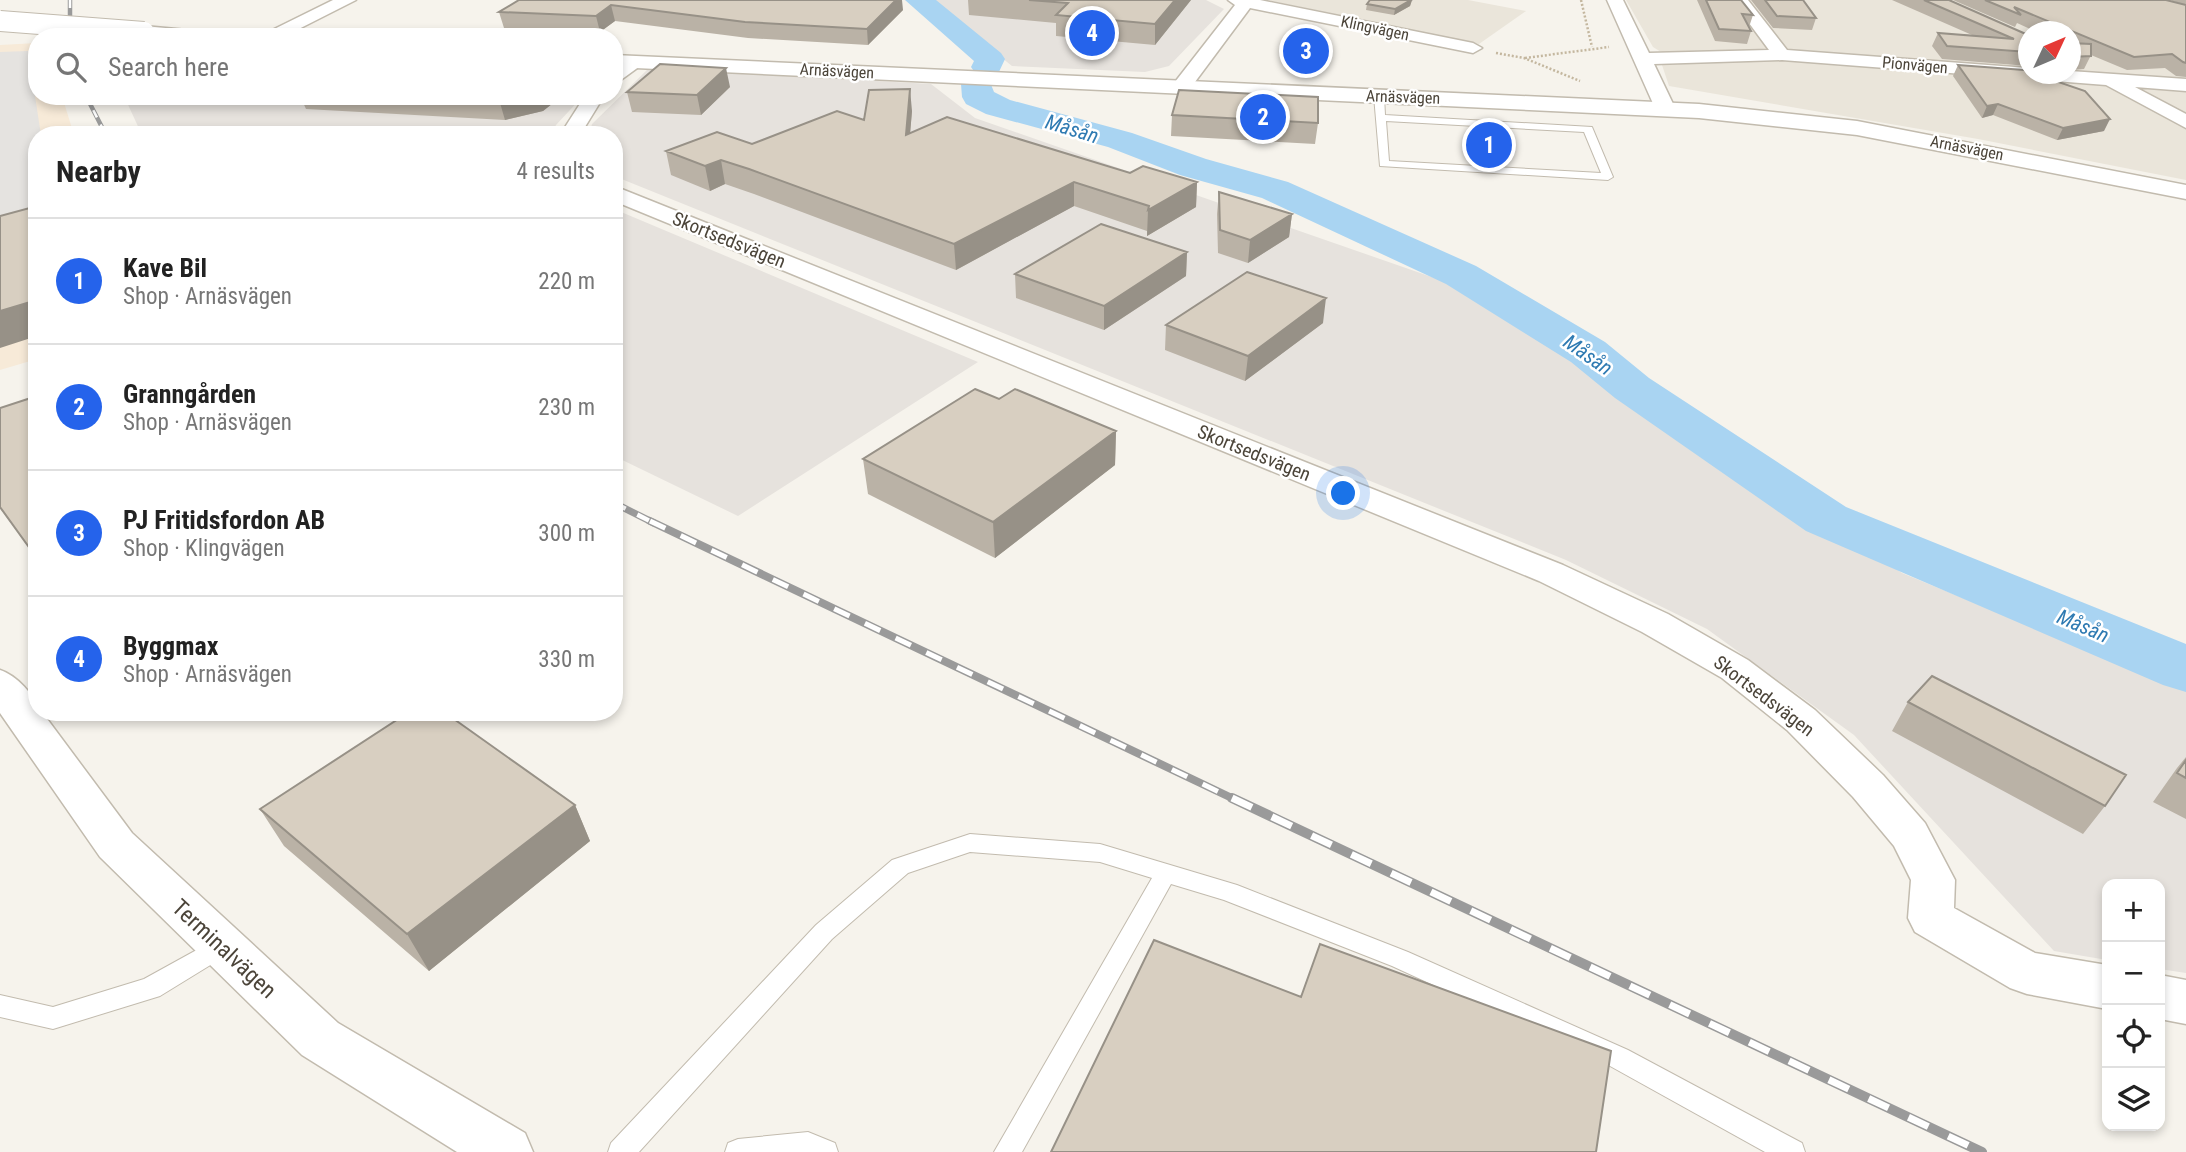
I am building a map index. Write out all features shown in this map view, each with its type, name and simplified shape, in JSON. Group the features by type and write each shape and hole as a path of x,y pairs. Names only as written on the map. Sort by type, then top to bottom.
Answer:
{"street":[{"path":"286,28 347,0"},
{"path":"1615,0 1642,53 1665,108"},
{"path":"1740,0 1782,55"},
{"path":"1182,86 1243,1"},
{"name":"Klingvägen","path":"1243,1 1473,48"},
{"path":"0,21 92,28"},
{"name":"Pionvägen","path":"1642,53 1782,55 2186,85"},
{"name":"Arnäsvägen","path":"624,61 1665,108 1857,128 2186,191"},
{"path":"2081,67 2186,122"},
{"path":"576,126 590,105"},
{"name":"Skortsedsvägen","path":"623,197 1551,573 1655,624 1746,677 1801,720 1868,786 1910,835 1933,880 1931,918 2027,973 2102,986"},
{"name":"Terminalvägen","path":"0,684 116,845 320,1039 506,1152"},
{"path":"2165,998 2186,1002"}],"lane":[{"path":"1379,96 1384,164 1608,177 1588,129 1381,118"},
{"path":"621,1152 824,932 900,866 970,843 1100,853 1229,892 1400,959 1619,1058 1792,1152"},
{"path":"1007,1152 1166,873"},
{"path":"0,1006 53,1018 151,988 222,946"},
{"path":"738,1152 808,1145 825,1152"}],"path":[{"path":"1581,0 1592,47"},
{"path":"1524,58 1592,47 1642,53"},
{"path":"1473,48 1524,58 1581,81"}],"shaded area":[{"path":"930,0 1206,0 1224,9 1169,66 1145,72 1012,66"},
{"path":"1267,0 1468,0 1526,11 1479,44"},
{"path":"1626,0 2130,0 2186,15 2186,80 2081,74 2081,21 2018,21 2018,68 1804,52 1681,56 1661,52 1653,47"},
{"path":"28,43 28,105 65,105 71,126 28,126 28,362 0,370 0,45"},
{"path":"28,51 28,105 36,105 40,126 28,126 28,217 0,225 0,52"},
{"path":"1777,59 2018,76 2018,84 2081,84 2081,81 2186,88 2186,180 1978,139 1669,86 1662,65"},
{"path":"649,68 931,84 975,118 1492,298 1658,417 1902,573 2186,690 2186,973 2165,970 2165,879 2102,879 2102,959 2054,951 1854,735 1707,629 1566,560 623,180 623,126 591,126 611,105 623,105 623,94"},
{"path":"128,105 575,105 556,126 138,126"},
{"path":"623,213 978,362 738,516 623,460"}],"building":[{"path":"519,0 896,0 867,29 745,22 611,5 596,16 499,12"},
{"path":"1029,0 1175,0 1155,24 1056,15 1068,3"},
{"path":"1370,0 1411,0 1395,9 1367,4"},
{"path":"1706,0 1741,0 1753,15 1742,14 1751,31 1719,29"},
{"path":"1765,0 1803,0 1816,18 1777,16"},
{"path":"1924,0 1949,0 2018,31 2018,51 1947,46 1938,33 2014,39"},
{"path":"1985,0 2166,0 2186,5 2186,63 2172,54 2134,57 2081,35 2081,21 2048,21 2014,7 2021,15"},
{"path":"2081,44 2091,44 2091,56 2081,56"},
{"path":"660,64 726,68 697,95 627,92"},
{"path":"1958,65 2018,70 2018,84 2064,84 2085,91 2110,119 2063,128 1998,104 1987,106"},
{"path":"910,89 906,135 947,117 1130,173 1143,166 1197,182 1148,210 1149,206 1074,182 954,244 749,169 721,160 705,166 666,151 717,132 752,144 837,111 864,120 869,90"},
{"path":"1179,90 1318,97 1318,123 1172,115"},
{"path":"1219,192 1292,214 1250,240 1220,230"},
{"path":"28,208 28,303 0,311 0,216"},
{"path":"1101,224 1187,252 1104,306 1015,274"},
{"path":"1247,272 1326,298 1248,356 1166,325"},
{"path":"975,389 999,399 1015,389 1116,431 993,522 863,459"},
{"path":"28,399 28,546 0,507 0,408"},
{"path":"1932,676 2126,775 2105,806 1908,702"},
{"path":"395,721 457,721 575,805 407,934 260,809"},
{"path":"2186,760 2186,778 2177,773"},
{"path":"1154,940 1301,997 1320,944 1611,1051 1596,1152 1051,1152"}],"waterway":[{"name":"Måsån","path":"919,0 990,59 987,67"},
{"name":"Måsån","path":"977,84 978,97 998,107 1120,140 1193,167 1275,190 1461,275 1588,352 1632,388 1826,519 2186,669"}],"railway":[{"path":"70,0 70,28"},
{"path":"91,105 101,126"},
{"path":"623,508 650,521"},
{"path":"650,521 1236,800"},
{"path":"650,521 654,523"},
{"path":"1232,798 1982,1152"}],"place":[{"name":"Byggmax","path":"1092,33"},
{"name":"PJ Fritidsfordon AB","path":"1306,51"},
{"name":"Granngården","path":"1263,117"},
{"name":"Kave Bil","path":"1489,145"}]}
